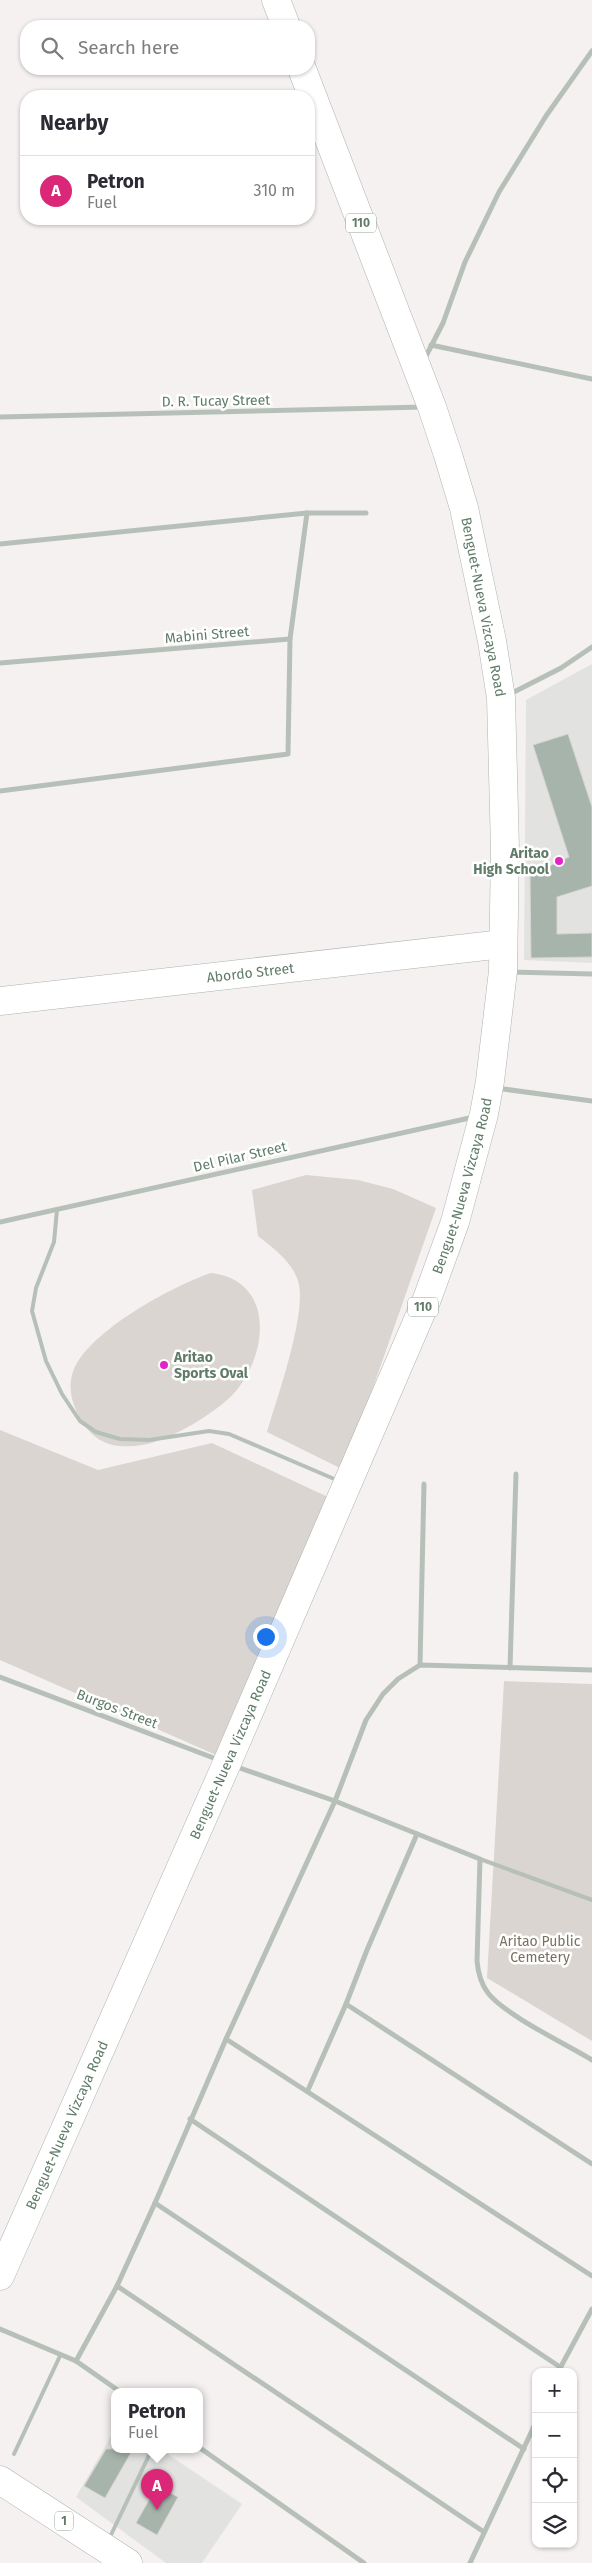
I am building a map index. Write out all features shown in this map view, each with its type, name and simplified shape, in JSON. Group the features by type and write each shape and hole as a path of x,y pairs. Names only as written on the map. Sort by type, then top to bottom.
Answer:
{"main road":[{"path":"276,0 284,20"},
{"name":"Benguet-Nueva Vizcaya Road","path":"304,75 310,90"},
{"name":"Benguet-Nueva Vizcaya Road","path":"0,2276 348,1485 427,1299 455,1222 484,1114 489,1087 503,971 505,849 501,698 485,603 464,508 432,407 315,103"},
{"name":"Abordo Street","path":"0,1001 503,944"},
{"name":"1","path":"0,2480 128,2563"}],"street":[{"path":"418,371 443,323 464,262 499,192 546,116 592,51"},
{"path":"431,345 592,379"},
{"name":"D. R. Tucay Street","path":"0,417 432,407"},
{"path":"0,792 288,754 290,639 307,513"},
{"path":"0,544 307,513 366,513"},
{"name":"Mabini Street","path":"0,663 290,639"},
{"path":"501,698 561,668 592,647"},
{"path":"503,971 592,974"},
{"path":"489,1087 592,1101"},
{"name":"Del Pilar Street","path":"0,1222 484,1114"},
{"path":"510,1668 516,1474"},
{"path":"420,1665 424,1484"},
{"path":"76,2361 117,2286 155,2203 190,2119 335,1801 366,1720 383,1694 398,1679 420,1665 592,1670"},
{"name":"Burgos Street","path":"0,1677 226,1763 335,1801 480,1859"},
{"path":"308,2090 346,2004 366,1950 418,1834"},
{"path":"480,1859 477,1961 478,1970 488,1993 501,2006 592,2060"},
{"path":"346,2004 592,2164"},
{"path":"226,2039 308,2090 592,2276"},
{"path":"190,2119 558,2368"},
{"path":"155,2203 524,2449"},
{"path":"117,2286 484,2532"},
{"path":"560,2368 592,2309"},
{"path":"0,2330 76,2361 115,2388"},
{"path":"470,2563 532,2431"},
{"path":"203,2450 364,2563"}],"lane":[{"path":"57,1210 54,1242 36,1288 32,1311 46,1361 62,1394 80,1421 96,1432 120,1439 149,1440 209,1431 229,1434 348,1485"},
{"path":"480,1859 592,1900"},
{"path":"14,2454 60,2356"},
{"path":"105,2548 150,2453"}],"shaded area":[{"name":"Aritao High School","path":"592,664 592,963 524,960 526,700"},
{"path":"111,2436 111,2453 166,2453 242,2504 202,2563 166,2563 76,2497"}],"green space":[{"path":"306,1175 358,1180 393,1189 436,1208 344,1470 267,1432 296,1331 300,1292 297,1278 290,1266 281,1255 258,1236 252,1190"},
{"name":"Aritao Sports Oval","path":"211,1273 232,1278 246,1289 255,1303 259,1320 259,1338 255,1357 247,1375 236,1391 218,1408 166,1438 133,1446 116,1446 101,1441 79,1417 72,1397 72,1376 83,1354 114,1325 134,1312 175,1288"},
{"path":"0,1430 98,1470 212,1443 328,1497 223,1758 0,1660"},
{"name":"Aritao Public Cemetery","path":"504,1681 592,1684 592,2041 487,1978"}],"building":[{"path":"568,734 592,807 592,886 557,897 557,934 592,933 592,957 531,958 530,875 569,857 533,745"},
{"path":"106,2449 111,2449 111,2453 131,2453 105,2498 84,2486"},
{"path":"157,2486 178,2497 157,2535 136,2523"}],"place":[{"name":"Aritao High School","path":"559,861"},
{"name":"Aritao Sports Oval","path":"164,1365"},
{"name":"Petron","path":"157,2510"}]}
